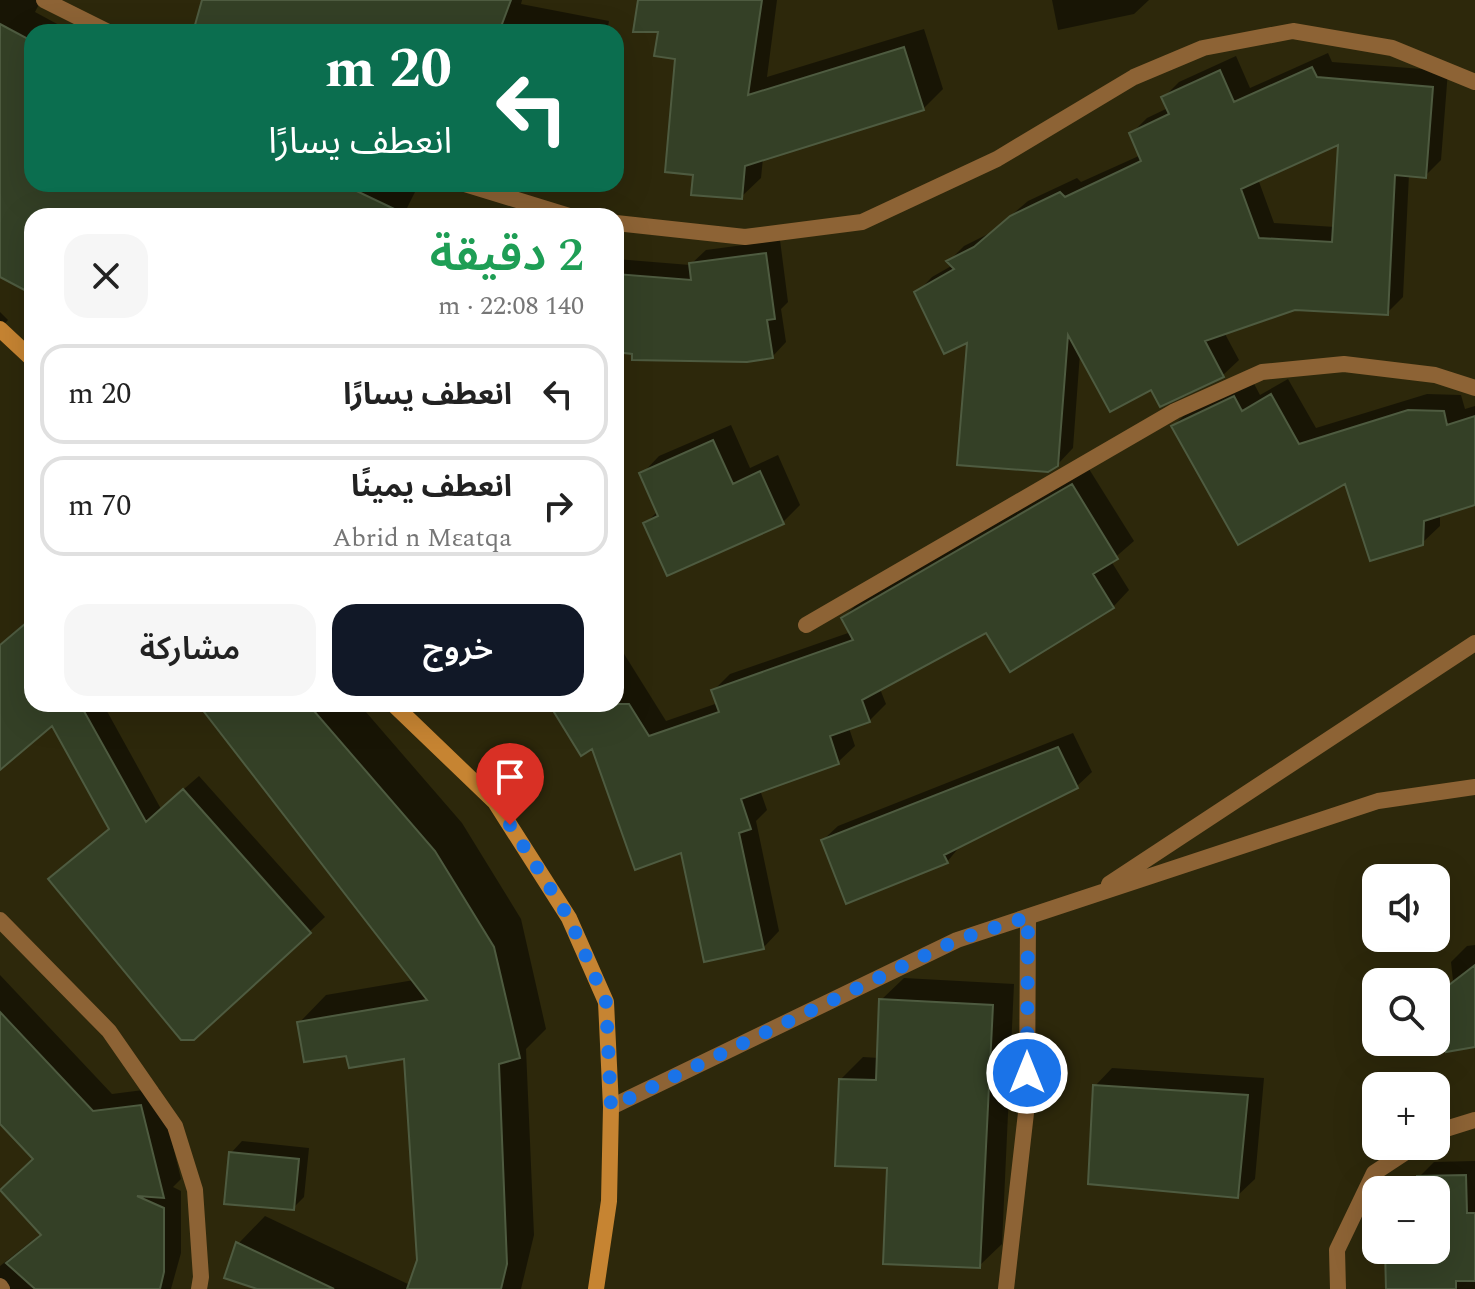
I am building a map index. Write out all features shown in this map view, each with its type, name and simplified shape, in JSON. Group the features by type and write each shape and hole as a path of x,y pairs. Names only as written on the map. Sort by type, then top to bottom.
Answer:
{"main road":[{"path":"0,329 24,352"},
{"path":"401,712 495,802 569,918 606,1002 611,1107 609,1201 596,1289"}],"street":[{"path":"44,0 92,24"},
{"path":"624,224 745,237 862,222 997,159 1134,77 1203,48 1293,31 1392,48 1475,82"},
{"path":"491,192 543,208"},
{"path":"806,625 1175,411 1262,372 1344,364 1435,375 1475,388"},
{"path":"1089,897 1475,643"},
{"path":"611,1107 957,940 1378,801 1475,787"},
{"path":"1006,1289 1027,1104 1028,917"},
{"path":"0,920 109,1031 175,1126 195,1190 201,1277 199,1289"},
{"path":"1450,1128 1475,1120"},
{"path":"1338,1289 1337,1250 1374,1173 1394,1160"}],"building":[{"path":"202,0 511,0 502,24 195,24"},
{"path":"638,0 762,0 748,95 904,47 924,110 745,166 742,199 691,195 693,175 665,172 675,59 654,56 658,32 633,32"},
{"path":"0,24 24,37 24,192 359,192 392,208 24,208 24,290 0,277"},
{"path":"1312,67 1317,77 1433,87 1426,178 1395,175 1388,315 1295,310 1205,341 1224,377 1160,407 1151,390 1110,412 1068,335 1058,466 1048,472 957,465 967,343 944,354 914,292 954,269 946,261 974,247 1010,216 1060,192 1065,197 1141,161 1129,133 1169,114 1161,97 1220,70 1234,102","holes":["1338,145 1332,242 1259,238 1241,189"]},
{"path":"766,253 775,319 767,320 773,358 747,362 632,360 632,354 624,353 624,275 691,280 689,263"},
{"path":"1271,394 1299,444 1408,410 1444,411 1447,425 1475,416 1475,505 1424,521 1423,545 1370,561 1345,484 1238,545 1171,426 1234,396 1242,411"},
{"path":"713,440 733,484 760,471 784,524 667,576 643,523 658,516 639,473"},
{"path":"1072,484 1118,559 1093,574 1114,608 1010,672 986,633 862,700 870,722 830,736 839,764 741,799 751,829 739,833 764,949 704,962 681,853 635,870 592,749 581,756 554,712 624,712 624,704 629,704 649,736 719,712 711,690 853,640 841,618"},
{"path":"24,625 24,712 84,712 146,822 183,789 311,933 194,1040 181,1040 48,879 109,829 52,726 0,770 0,645"},
{"path":"204,712 315,712 435,851 494,947 520,1058 499,1064 507,1264 501,1289 407,1289 417,1260 404,1059 349,1068 346,1056 304,1062 297,1022 427,1000"},
{"path":"1058,747 1078,788 944,855 948,863 846,904 821,840"},
{"path":"1475,965 1475,1047 1450,1051 1450,984"},
{"path":"879,999 993,1005 980,1268 883,1264 887,1168 835,1166 839,1079 876,1080"},
{"path":"0,1012 93,1111 141,1105 164,1198 137,1196 164,1208 164,1272 160,1289 35,1289 6,1263 41,1235 0,1190 33,1159 0,1124"},
{"path":"1093,1085 1248,1095 1238,1198 1088,1184"},
{"path":"229,1152 299,1159 294,1210 224,1204"},
{"path":"1466,1175 1467,1213 1475,1213 1475,1281 1456,1281 1456,1289 1386,1289 1385,1264 1450,1264 1450,1176 1417,1176"},
{"path":"236,1242 334,1289 257,1289 224,1278"}],"route":[{"path":"510,825 569,918 606,1002 611,1107 957,940 1028,917 1027,1073"}]}
